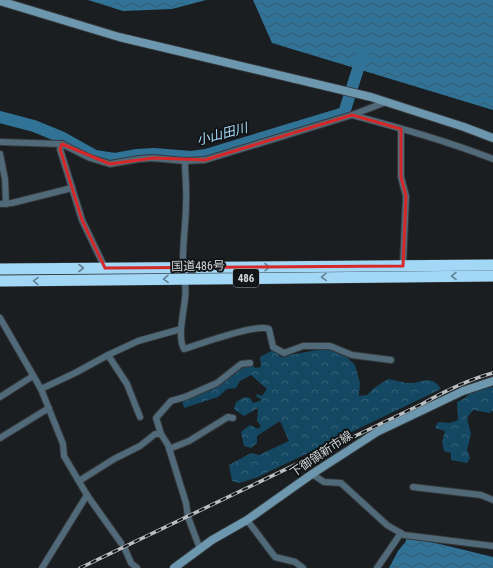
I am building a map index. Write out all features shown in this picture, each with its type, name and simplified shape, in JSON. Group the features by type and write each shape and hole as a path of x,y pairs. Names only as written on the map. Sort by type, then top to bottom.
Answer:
{"highway":[{"name":"国道486号","path":"0,281 50,281 185,273 403,266 493,265"},
{"name":"国道486号","path":"0,269 105,268 185,273 493,276"}],"street":[{"path":"0,1 119,37 386,102 493,138"},
{"path":"0,142 62,144 90,158 110,164 153,158 185,161 205,160 352,116 386,102"},
{"path":"352,116 402,129 464,148 493,159"},
{"path":"402,129 401,177 406,196 403,266"},
{"path":"62,144 60,150 82,220 105,268"},
{"path":"0,154 5,179 3,204 72,188"},
{"path":"185,161 186,204 183,239 186,296 181,329 182,345 184,349 241,332 265,327 269,329 273,347 284,353 303,346 330,346 352,355 391,360"},
{"path":"0,318 2,328 41,389 63,444 64,456 88,495 121,543"},
{"path":"41,389 138,341 181,329"},
{"path":"108,355 127,384 140,417"},
{"path":"200,549 188,517 186,503 169,449 161,434 156,418 171,401 185,397 218,383 241,364 250,363"},
{"path":"0,397 33,376"},
{"name":"下御領新市線","path":"174,568 200,549 247,520 312,474 377,432 463,391 493,381"},
{"path":"0,438 49,408"},
{"path":"169,449 189,441 228,417 233,418"},
{"path":"79,481 114,459 140,446 155,434 161,434"},
{"path":"312,474 324,482 341,483 387,525 401,533 493,546"},
{"path":"413,487 481,495 493,500"},
{"path":"42,568 88,495"},
{"path":"247,520 275,557 295,562 303,568"},
{"path":"377,568 401,533"},
{"path":"125,549 131,563 137,568"}],"highlighted area":[{"path":"352,115 401,129 401,177 406,196 403,266 105,268 82,220 60,149 62,144 110,164 153,158 205,160"}],"green space":[{"path":"327,348 342,352 355,365 360,383 359,396 367,395 374,388 388,379 407,383 430,380 437,384 441,389 258,477 239,483 232,481 229,465 251,453 259,455 289,441 280,421 257,436 257,443 251,448 244,446 241,432 250,425 258,429 261,426 257,421 258,408 244,416 234,409 236,402 245,397 250,398 253,403 262,400 256,396 257,394 262,396 267,389 251,375 240,381 236,388 227,389 218,397 184,408 182,401 220,385 240,368 252,364 255,368 261,367 260,357 275,349 280,357"},
{"path":"493,387 493,411 489,413 473,410 467,418 471,434 467,450 470,458 467,463 451,460 451,453 444,451 442,442 445,431 435,428 438,422 450,423 458,420 457,402 465,398 473,390"}],"water":[{"path":"88,0 206,0 172,9 123,11"},
{"path":"253,0 493,0 493,110 272,43"},
{"path":"411,537 493,557 493,568 389,568 398,551 406,541 406,538"}],"waterway":[{"name":"小山田川","path":"0,117 34,126 61,137 95,156 115,159 154,154 191,157 206,155 344,113 363,53"}],"railway":[{"path":"80,568 422,404 448,390 465,382 493,373"}]}
